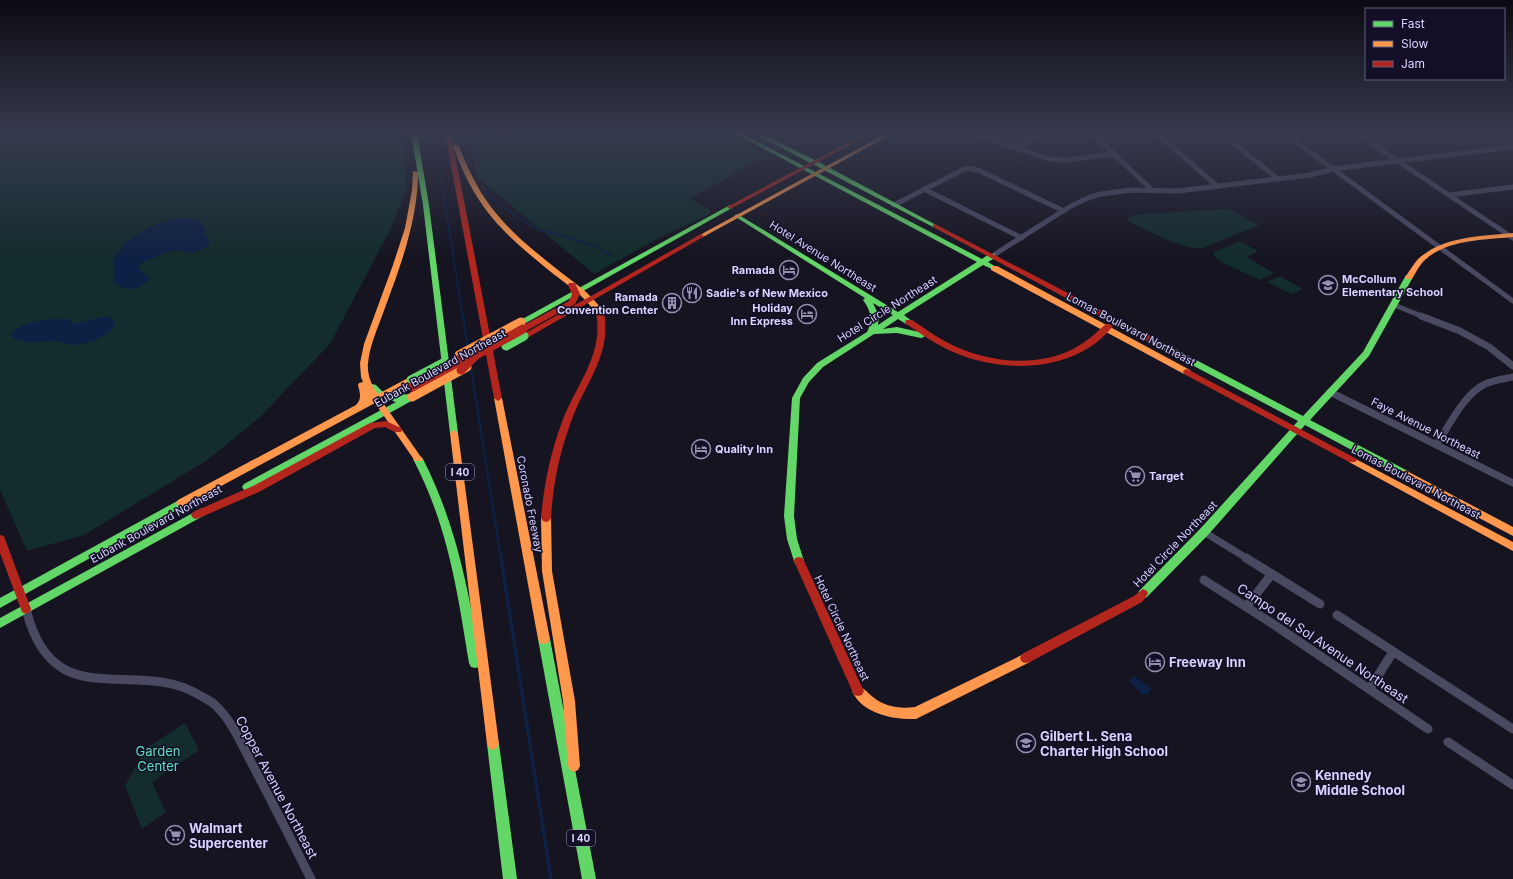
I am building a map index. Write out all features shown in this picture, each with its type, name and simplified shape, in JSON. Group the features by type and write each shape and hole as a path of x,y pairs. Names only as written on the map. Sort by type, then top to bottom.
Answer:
{"main road":[{"path":"415,174 414,200 399,257 364,353 364,371 370,391 388,413 422,466 436,497 448,532 460,581 502,813"},
{"name":"I 40","path":"421,174 426,205 510,879"},
{"name":"Coronado Freeway","path":"456,174 589,879"},
{"path":"466,174 480,201 490,214 575,292 590,302 601,318 602,336 600,350 569,414 556,452 550,485 546,525 547,571 569,701 573,742 574,798"},
{"path":"522,329 575,292 793,174"},
{"path":"590,302 595,300 600,294 737,216 815,174"},
{"name":"Lomas Boulevard Northeast","path":"815,174 919,228 1513,547"},
{"name":"Lomas Boulevard Northeast","path":"837,174 1302,422 1513,532"},
{"path":"679,249 691,238 725,217 722,211"},
{"name":"Hotel Avenue Northeast","path":"737,216 934,338 953,349 977,357 999,362 1030,363 1052,360 1072,353 1114,322"},
{"path":"919,228 932,240 965,260 967,267 960,277"},
{"name":"Hotel Circle Northeast","path":"992,256 820,365 810,374 801,386 796,398 789,506 790,534 794,551 852,681 860,694 872,704 892,713 904,715 916,713 1089,626 1138,599 1204,532 1302,422 1366,354 1418,263 1425,256 1440,247 1466,241 1512,236"},
{"name":"Eubank Boulevard Northeast","path":"0,603 375,398 412,388 461,370 476,355 522,329 557,302 575,292"},
{"path":"864,295 874,308 876,314 876,324 870,334"},
{"name":"Eubank Boulevard Northeast","path":"0,622 196,515 388,413 412,388 453,365 470,349 590,302"},
{"path":"870,334 903,330 934,338"},
{"path":"364,371 360,376 366,395 375,398 393,399"},
{"path":"364,371 368,374 375,398"},
{"path":"388,413 389,405 393,399 412,388"},
{"path":"196,515 256,488 373,425 386,423 392,425 398,430"},
{"name":"Copper Avenue Northeast","path":"0,539 21,592 26,609"}],"street":[{"path":"894,205 952,174"},
{"path":"984,174 1064,210"},
{"path":"1135,174 1153,191"},
{"path":"1203,174 1217,186"},
{"path":"1273,174 1278,178"},
{"path":"992,256 1064,210 1090,197 1101,194 1131,190 1178,191 1317,174"},
{"path":"1341,174 1513,301"},
{"path":"1416,174 1512,236"},
{"path":"1449,195 1513,187"},
{"path":"924,189 1022,238"},
{"path":"1394,305 1460,330 1489,347 1513,366"},
{"path":"1436,445 1462,408 1480,387 1494,380 1513,377"},
{"name":"Faye Avenue Northeast","path":"1330,392 1513,483"},
{"path":"1204,532 1271,575 1320,604"},
{"path":"1247,606 1271,575"},
{"name":"Campo del Sol Avenue Northeast","path":"1204,580 1247,606 1370,688 1377,695 1428,729"},
{"name":"Copper Avenue Northeast","path":"26,609 43,651 66,671 90,678 169,683 193,691 214,704 229,722 282,820 311,879"},
{"path":"1337,615 1513,729"},
{"path":"1370,688 1393,652"},
{"path":"1448,742 1513,785"}],"green space":[{"path":"0,174 405,174 407,189 390,230 330,344 259,418 206,461 84,535 27,551 0,490"},
{"path":"476,174 730,174 732,176 690,198 710,210 710,214 661,237 594,274 477,177"},
{"path":"1225,209 1233,211 1259,225 1203,248 1195,248 1187,247 1168,240 1128,220 1128,218 1133,215"},
{"path":"1240,241 1258,251 1247,257 1274,273 1260,280 1221,262 1214,256 1214,252"},
{"path":"1280,276 1303,289 1292,294 1267,282"},
{"name":"Garden Center","path":"185,723 199,750 152,782 166,812 142,829 125,786 145,749"}],"water":[{"path":"188,218 201,221 209,242 207,247 192,253 176,250 141,263 138,268 150,279 137,288 123,288 114,282 114,263 116,255 121,247 132,238 152,226 173,219"},
{"path":"107,316 113,320 113,326 110,331 99,338 78,345 69,345 58,341 26,342 15,339 11,335 15,330 22,326 37,321 69,319 74,324"},
{"path":"1134,676 1151,688 1148,694 1143,695 1129,681"}],"waterway":[{"path":"440,174 463,317"},
{"path":"482,187 491,198 517,217 538,229 593,245 610,255"},
{"path":"463,316 468,347"},
{"path":"471,368 501,559"},
{"path":"501,558 551,879"}],"traffic: fast":[{"path":"421,174 454,433"},
{"path":"815,174 994,268"},
{"path":"838,174 935,226"},
{"path":"521,322 730,207"},
{"path":"737,216 909,322"},
{"path":"799,561 792,539 789,504 796,398 806,380 820,365 992,256"},
{"path":"1143,594 1204,532 1314,409 1366,354 1409,277"},
{"path":"867,300 875,316 873,328 870,333"},
{"path":"876,332 897,330 921,335"},
{"path":"506,346 524,336"},
{"path":"1157,343 1405,474"},
{"path":"411,380 443,363"},
{"path":"373,387 377,392 386,397 396,399 412,397"},
{"path":"247,487 412,397"},
{"path":"418,459 440,508 456,558 475,663"},
{"path":"0,603 181,503"},
{"path":"0,623 202,512"},
{"path":"544,639 589,879"},
{"path":"493,744 510,879"}],"traffic: slow":[{"path":"415,174 415,190 408,228 397,265 368,344 364,363 365,377 370,390 418,459"},
{"path":"467,174 483,202 506,230 585,295 600,313"},
{"path":"701,236 815,174"},
{"path":"1409,277 1424,257 1443,246 1466,240 1513,235"},
{"path":"994,268 1187,372"},
{"path":"459,355 521,322"},
{"path":"412,397 467,367"},
{"path":"181,503 411,380"},
{"path":"359,408 365,397 362,385"},
{"path":"498,398 544,639"},
{"path":"454,433 493,744"},
{"path":"1352,460 1513,547"},
{"path":"1405,474 1513,532"},
{"path":"546,518 547,571 569,701 574,766"},
{"path":"858,691 870,702 884,710 908,714 916,713 1026,658"}],"traffic: jam":[{"path":"456,174 498,398"},
{"path":"730,207 792,174"},
{"path":"935,226 1157,343"},
{"path":"524,336 701,236"},
{"path":"523,329 572,302 576,294 572,285"},
{"path":"546,518 550,479 557,449 571,409 590,372 599,349 602,337 600,313"},
{"path":"909,322 956,350 984,359 1014,364 1044,362 1072,353 1087,344 1109,326"},
{"path":"461,370 476,355 523,329"},
{"path":"412,387 453,365 466,354"},
{"path":"1187,372 1352,460"},
{"path":"196,515 256,489 373,425 386,424 398,430"},
{"path":"0,539 26,609"},
{"path":"799,561 858,691"},
{"path":"1026,658 1138,599 1143,594"}],"place":[{"name":"Ramada","path":"789,270"},
{"name":"McCollum Elementary School","path":"1328,285"},
{"name":"Sadie's of New Mexico","path":"692,293"},
{"name":"Ramada Convention Center","path":"672,303"},
{"name":"Holiday Inn Express","path":"807,314"},
{"name":"Quality Inn","path":"701,449"},
{"name":"Target","path":"1135,476"},
{"name":"Freeway Inn","path":"1155,662"},
{"name":"Gilbert L. Sena Charter High School","path":"1026,743"},
{"name":"Kennedy Middle School","path":"1301,782"},
{"name":"Walmart Supercenter","path":"175,835"}]}
